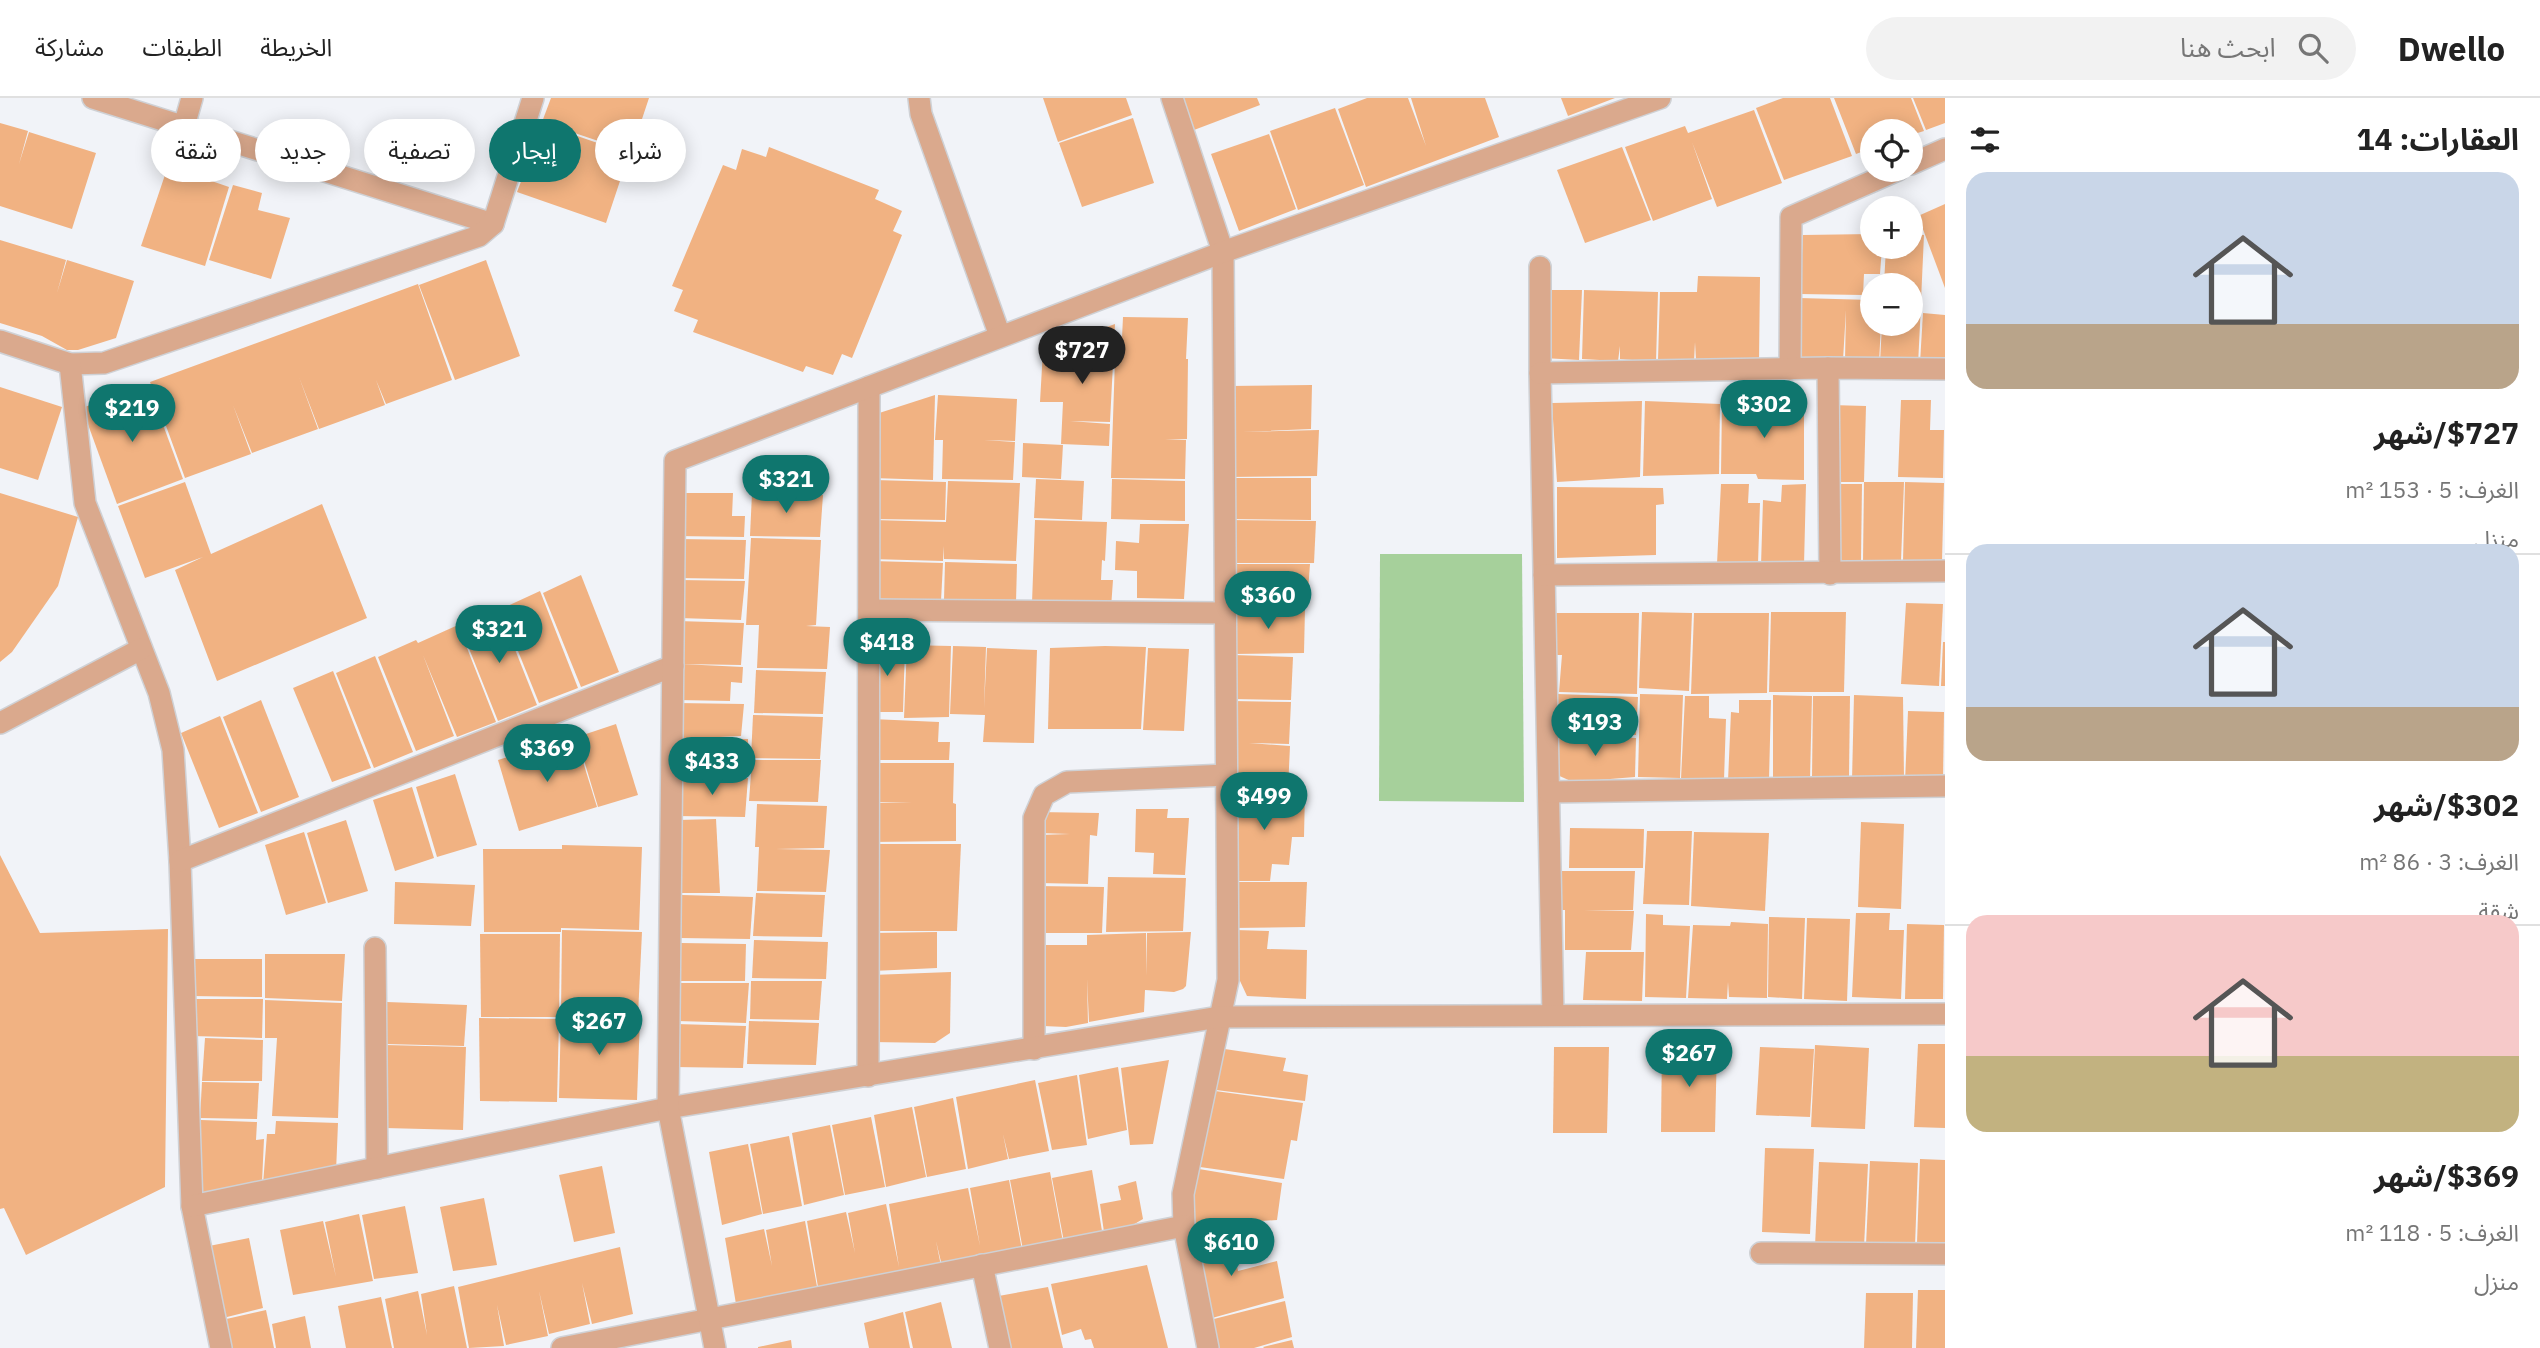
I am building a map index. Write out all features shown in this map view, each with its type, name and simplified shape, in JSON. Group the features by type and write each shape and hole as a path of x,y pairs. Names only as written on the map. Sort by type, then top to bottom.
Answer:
{"street":[{"path":"93,98 159,119"},
{"path":"186,119 192,98"},
{"path":"0,341 70,364 104,362 479,236 493,224 533,98"},
{"path":"919,98 921,114 1000,337"},
{"path":"1172,98 1223,252 1228,980 1183,1194 1184,1226 1208,1348"},
{"path":"715,1348 668,1108 675,461 1223,252 1660,98"},
{"path":"241,145 493,224"},
{"path":"1923,159 1945,149"},
{"path":"1790,369 1791,217 1871,182"},
{"path":"1540,267 1553,1015"},
{"path":"70,364 85,503 159,694 173,750 180,860 192,1206 221,1348"},
{"path":"1828,368 1830,574"},
{"path":"1540,373 1828,368 1945,369"},
{"path":"868,1076 869,387"},
{"path":"1544,575 1945,571"},
{"path":"869,610 1225,613"},
{"path":"0,723 141,649"},
{"path":"180,860 673,666"},
{"path":"1034,1049 1034,818 1044,795 1067,782 1226,775"},
{"path":"1549,792 1945,786"},
{"path":"375,948 377,1168"},
{"path":"192,1206 668,1108 1219,1017 1945,1014"},
{"path":"562,1348 1184,1226"},
{"path":"1761,1252 1945,1254"},
{"path":"982,1265 999,1348"}],"green space":[{"path":"1380,554 1522,554 1524,802 1379,801"}],"building":[{"path":"551,98 649,98 642,119 595,119 595,140 581,135 581,119 543,119"},
{"path":"1043,98 1126,98 1132,115 1058,142"},
{"path":"1182,98 1257,98 1260,105 1194,130"},
{"path":"1367,98 1408,98 1426,146 1411,98 1485,98 1499,137 1366,187 1338,109"},
{"path":"1561,98 1615,98 1568,116"},
{"path":"1783,98 1830,98 1852,156 1784,180 1756,108"},
{"path":"1834,98 1911,98 1919,119 1860,119 1860,152 1856,154"},
{"path":"1913,98 1945,98 1945,123 1926,130"},
{"path":"1335,108 1364,185 1298,210 1270,131"},
{"path":"1754,110 1782,183 1717,207 1692,142 1712,199 1653,221 1625,147 1685,126 1688,133"},
{"path":"1133,118 1154,183 1082,207 1059,143"},
{"path":"0,123 28,131 19,164 29,132 96,153 72,229 0,206"},
{"path":"1269,134 1296,209 1239,231 1211,154"},
{"path":"581,137 595,142 595,182 620,182 606,223 517,192 521,182 581,182"},
{"path":"769,147 879,190 875,199 902,211 893,231 902,235 852,358 842,354 833,375 806,366 803,372 693,332 698,320 674,311 683,290 672,286 723,165 736,170 742,149 766,157"},
{"path":"1622,147 1651,220 1585,243 1557,170"},
{"path":"163,182 214,182 229,187 205,266 141,246"},
{"path":"233,185 262,193 258,210 290,218 271,279 209,260"},
{"path":"1945,204 1945,288 1923,229 1923,214"},
{"path":"1860,234 1860,259 1881,259 1880,273 1860,273 1860,295 1800,294 1803,235"},
{"path":"0,240 66,260 57,293 67,260 134,281 116,338 78,350 67,350 42,336 0,323"},
{"path":"1885,259 1923,259 1922,273 1885,273"},
{"path":"486,260 520,356 455,380 419,285"},
{"path":"1698,276 1760,277 1759,360 1696,360 1695,342 1694,362 1658,360 1660,292 1697,292"},
{"path":"418,284 452,380 386,404 376,380 385,405 319,429 299,377 318,429 252,453 233,405 251,454 185,478 150,382"},
{"path":"1545,290 1582,290 1579,360 1543,358"},
{"path":"1584,290 1658,292 1656,362 1620,359 1620,346 1618,361 1582,359"},
{"path":"1799,298 1860,300 1860,336 1880,336 1879,363 1845,361 1846,310 1843,360 1798,360"},
{"path":"1923,313 1945,315 1945,363 1920,363"},
{"path":"1123,317 1188,318 1187,439 1165,440 1186,440 1185,479 1111,478 1115,359 1121,359"},
{"path":"1115,324 1110,422 1070,421 1110,424 1109,446 1061,444 1063,402 1040,402 1043,350"},
{"path":"1881,336 1919,336 1918,365 1880,363"},
{"path":"148,384 183,479 117,504 82,408"},
{"path":"1312,385 1311,429 1242,432 1319,430 1317,476 1228,477 1230,386"},
{"path":"0,387 62,407 38,480 0,468"},
{"path":"935,395 933,480 873,478 873,415"},
{"path":"938,395 1017,399 1015,441 984,440 1015,442 1013,480 942,479 943,440 935,440"},
{"path":"1901,400 1931,400 1930,430 1944,430 1943,478 1898,477"},
{"path":"1642,401 1640,477 1557,482 1552,403"},
{"path":"1645,401 1720,404 1719,474 1643,476"},
{"path":"1760,402 1804,402 1804,480 1758,479 1756,474 1721,474 1722,403 1758,404 1759,416"},
{"path":"1831,405 1866,406 1864,482 1831,482"},
{"path":"1023,443 1063,445 1061,479 1022,477"},
{"path":"1228,478 1311,478 1311,520 1229,519"},
{"path":"1036,479 1084,481 1082,520 1034,518"},
{"path":"1112,479 1185,481 1185,521 1111,519"},
{"path":"874,480 946,482 945,520 873,519"},
{"path":"948,481 1020,483 1016,561 944,559 944,546 943,561 871,559 873,520 946,522"},
{"path":"185,482 211,554 322,504 367,618 217,681 175,570 203,557 145,578 118,506"},
{"path":"1864,482 1904,482 1901,561 1863,561"},
{"path":"1905,482 1944,483 1942,561 1903,561"},
{"path":"1721,484 1749,484 1748,503 1760,503 1758,564 1717,564"},
{"path":"1806,484 1804,565 1761,566 1763,500 1781,502 1782,485"},
{"path":"1830,484 1862,484 1861,562 1832,563"},
{"path":"1557,487 1663,488 1664,504 1656,505 1656,555 1557,558"},
{"path":"0,493 78,517 58,586 12,652 0,662"},
{"path":"678,493 733,493 732,516 745,516 744,537 676,536"},
{"path":"752,493 823,495 820,537 750,536"},
{"path":"1035,520 1107,522 1101,580 1113,580 1111,608 1032,603"},
{"path":"1227,520 1316,521 1314,563 1228,563"},
{"path":"1140,524 1189,524 1184,599 1137,598 1137,571 1115,570 1116,541 1139,543"},
{"path":"751,538 821,540 816,625 806,626 830,627 827,669 757,668 759,625 746,625"},
{"path":"679,539 746,540 744,579 677,578"},
{"path":"871,561 943,563 941,601 869,600"},
{"path":"945,562 1017,564 1016,602 944,600"},
{"path":"1231,564 1310,564 1307,605 1230,609"},
{"path":"581,575 619,672 581,687 543,593"},
{"path":"679,580 745,581 741,620 679,618"},
{"path":"540,591 578,688 539,703 501,609"},
{"path":"1906,603 1943,604 1939,686 1901,684"},
{"path":"1305,608 1304,653 1232,654 1233,609"},
{"path":"499,609 537,705 498,721 460,626"},
{"path":"1642,612 1692,613 1689,691 1639,688"},
{"path":"1771,612 1846,612 1844,692 1769,692"},
{"path":"1553,613 1639,613 1637,694 1559,692 1562,655 1552,655"},
{"path":"1694,613 1769,613 1767,693 1691,694"},
{"path":"677,621 744,623 741,665 681,664 743,667 742,683 731,682 730,701 677,700"},
{"path":"458,625 496,722 457,737 423,655 454,736 416,751 378,657"},
{"path":"1943,642 1945,686 1941,686"},
{"path":"872,644 905,645 903,712 869,712"},
{"path":"907,645 951,646 949,717 904,718"},
{"path":"953,646 986,647 984,708 987,648 1037,650 1034,743 983,742 985,715 950,714"},
{"path":"1146,647 1141,729 1048,729 1050,648"},
{"path":"1148,648 1189,649 1184,731 1143,730"},
{"path":"1234,655 1293,657 1291,700 1233,699"},
{"path":"375,656 413,752 374,768 336,673"},
{"path":"756,670 826,672 823,714 754,713"},
{"path":"333,671 371,768 332,782 293,688"},
{"path":"1558,694 1638,697 1636,735 1557,734"},
{"path":"1640,694 1683,695 1680,778 1638,777"},
{"path":"1773,695 1812,696 1810,779 1773,778"},
{"path":"1854,695 1903,697 1904,779 1852,780"},
{"path":"1685,696 1709,696 1709,718 1726,719 1724,780 1681,779"},
{"path":"1813,696 1850,696 1849,777 1812,777"},
{"path":"261,700 299,797 261,812 223,717"},
{"path":"1739,700 1771,700 1769,780 1728,781 1731,712 1739,713"},
{"path":"1232,701 1291,702 1289,744 1249,743 1290,746 1288,789 1229,788"},
{"path":"677,703 744,704 741,736 676,739"},
{"path":"1908,711 1944,712 1943,782 1905,782"},
{"path":"753,715 823,717 820,759 751,758"},
{"path":"220,716 258,813 219,828 181,733"},
{"path":"872,719 939,722 938,742 950,742 949,760 871,760"},
{"path":"616,724 638,795 598,807 577,737"},
{"path":"1557,735 1636,738 1635,777 1573,782 1555,774"},
{"path":"575,736 597,807 519,831 498,760"},
{"path":"748,739 748,758 731,757 731,776 677,775 676,740"},
{"path":"752,760 821,760 818,802 749,801"},
{"path":"871,763 954,763 956,841 871,842 871,803 912,802 871,802"},
{"path":"455,774 477,845 437,857 416,787"},
{"path":"677,778 748,778 745,817 676,816"},
{"path":"412,787 434,858 395,871 373,800"},
{"path":"1231,791 1305,791 1304,837 1292,837 1289,865 1272,864 1270,881 1230,881"},
{"path":"757,804 827,806 824,848 776,849 830,850 826,892 757,891"},
{"path":"1136,809 1168,809 1167,818 1189,818 1185,875 1153,874 1154,853 1135,852"},
{"path":"1038,812 1099,813 1097,836 1090,835 1088,884 1038,883 1038,835 1070,834 1038,833"},
{"path":"716,819 720,893 681,893 678,820"},
{"path":"346,820 368,891 328,903 307,833"},
{"path":"1861,822 1904,824 1901,909 1858,907"},
{"path":"1570,828 1644,829 1643,868 1569,868"},
{"path":"1647,831 1692,831 1689,905 1643,904"},
{"path":"304,832 326,903 286,915 265,845"},
{"path":"1694,832 1769,833 1765,911 1691,906"},
{"path":"872,844 961,844 957,931 872,931"},
{"path":"562,845 642,847 639,930 561,928 561,932 484,932 483,849 562,849"},
{"path":"0,855 40,933 168,929 165,1187 26,1255 4,1208 0,1209"},
{"path":"1559,871 1635,871 1633,910 1584,910 1634,911 1631,950 1565,950 1565,910 1558,910"},
{"path":"1108,877 1186,878 1183,931 1106,932"},
{"path":"395,882 475,885 471,926 394,924"},
{"path":"1232,882 1307,882 1305,927 1232,928"},
{"path":"1037,886 1104,887 1102,933 1037,933"},
{"path":"756,893 825,895 822,937 753,936"},
{"path":"682,895 753,897 750,939 680,938"},
{"path":"1856,913 1890,913 1889,930 1904,930 1901,999 1852,997"},
{"path":"1646,914 1663,915 1663,925 1690,926 1686,998 1645,997"},
{"path":"1769,917 1805,918 1802,999 1768,997"},
{"path":"1807,918 1850,919 1847,1001 1804,999"},
{"path":"1731,922 1768,924 1767,998 1729,997 1728,982 1727,999 1688,998 1693,925 1730,926"},
{"path":"1907,924 1944,925 1943,999 1905,999"},
{"path":"562,930 642,932 638,1015 561,1013"},
{"path":"1235,930 1269,931 1267,949 1307,950 1306,999 1247,996 1234,968"},
{"path":"937,932 937,968 873,971 873,933"},
{"path":"1191,932 1186,986 1183,989 1174,992 1145,990 1144,1012 1089,1022 1087,979 1088,1023 1066,1027 1043,1026 1040,945 1087,945 1087,935 1146,933 1146,976 1147,933"},
{"path":"480,934 560,934 559,1017 481,1017"},
{"path":"754,940 828,942 826,979 752,978"},
{"path":"681,943 746,944 745,981 679,981"},
{"path":"1586,952 1644,952 1642,1001 1583,1000"},
{"path":"265,954 345,954 342,1001 265,998"},
{"path":"193,959 262,959 262,997 191,996"},
{"path":"951,972 950,1033 935,1043 872,1042 872,975"},
{"path":"751,981 822,981 819,1020 750,1019"},
{"path":"678,983 749,983 746,1023 677,1021"},
{"path":"194,999 263,999 262,1038 192,1036"},
{"path":"265,1000 342,1003 338,1118 272,1116 277,1038 265,1038"},
{"path":"387,1002 467,1005 464,1046 386,1044"},
{"path":"561,1014 640,1017 637,1100 559,1098"},
{"path":"479,1018 559,1019 557,1102 480,1101"},
{"path":"749,1021 819,1023 816,1065 747,1064"},
{"path":"676,1024 746,1026 743,1068 674,1067"},
{"path":"205,1038 263,1040 262,1081 202,1081"},
{"path":"1918,1044 1945,1044 1945,1128 1914,1127"},
{"path":"386,1045 466,1047 463,1130 385,1128"},
{"path":"1662,1045 1717,1046 1715,1132 1661,1132"},
{"path":"1815,1045 1869,1048 1865,1129 1811,1127"},
{"path":"1554,1047 1609,1047 1607,1133 1553,1133"},
{"path":"1760,1047 1814,1049 1810,1117 1756,1115"},
{"path":"1218,1048 1286,1058 1283,1071 1308,1075 1305,1101 1208,1089"},
{"path":"1169,1060 1153,1144 1130,1145 1121,1068"},
{"path":"1118,1067 1127,1130 1088,1139 1079,1075"},
{"path":"1077,1075 1087,1145 1052,1150 1038,1083"},
{"path":"1035,1080 1049,1151 1009,1159 1003,1134 1008,1159 968,1169 956,1097"},
{"path":"202,1082 259,1083 257,1119 200,1118"},
{"path":"1208,1090 1303,1103 1297,1141 1291,1140 1284,1179 1193,1166"},
{"path":"953,1098 966,1169 927,1177 914,1107"},
{"path":"912,1107 926,1177 886,1187 874,1115"},
{"path":"871,1117 885,1187 845,1195 832,1125"},
{"path":"201,1120 257,1122 256,1140 264,1139 262,1182 200,1193"},
{"path":"276,1121 338,1123 336,1172 263,1184 267,1134 275,1134"},
{"path":"830,1125 844,1195 804,1205 792,1133"},
{"path":"789,1136 802,1206 763,1214 750,1144"},
{"path":"748,1144 762,1214 722,1225 709,1152"},
{"path":"1765,1148 1814,1149 1810,1234 1762,1232"},
{"path":"1920,1159 1945,1160 1945,1244 1917,1243"},
{"path":"1870,1161 1918,1163 1915,1246 1866,1245"},
{"path":"1819,1162 1868,1164 1864,1247 1815,1246"},
{"path":"602,1166 615,1233 574,1242 559,1175"},
{"path":"1193,1168 1282,1183 1277,1220 1229,1223 1229,1227 1190,1236"},
{"path":"1092,1170 1102,1231 1064,1242 1052,1178"},
{"path":"1050,1172 1063,1242 1023,1250 1010,1180"},
{"path":"1009,1180 1022,1250 942,1266 936,1241 941,1266 819,1293 807,1221 846,1212 855,1253 848,1213 886,1204 899,1267 889,1204 968,1188 980,1246 970,1188"},
{"path":"1136,1181 1143,1219 1126,1229 1104,1232 1100,1204 1121,1200 1118,1186"},
{"path":"484,1198 497,1265 453,1271 440,1207"},
{"path":"405,1206 418,1273 374,1279 362,1215"},
{"path":"359,1214 373,1281 293,1295 280,1230 323,1221 336,1277 325,1222"},
{"path":"805,1221 818,1292 737,1310 725,1238 764,1229 772,1266 766,1230"},
{"path":"1230,1229 1238,1271 1277,1261 1284,1298 1205,1320 1189,1241"},
{"path":"249,1238 263,1308 223,1318 209,1246"},
{"path":"620,1247 633,1314 592,1324 582,1283 590,1324 549,1334 539,1291 548,1336 506,1345 497,1305 504,1346 469,1348 458,1287"},
{"path":"1147,1265 1168,1348 1094,1348 1091,1339 1085,1340 1081,1329 1062,1335 1051,1284"},
{"path":"454,1286 467,1348 394,1348 385,1299 418,1291 427,1335 421,1294"},
{"path":"1048,1287 1063,1348 1004,1348 993,1297"},
{"path":"1918,1290 1945,1290 1945,1348 1916,1348"},
{"path":"1866,1293 1913,1293 1912,1348 1864,1348"},
{"path":"381,1297 392,1348 346,1348 338,1306"},
{"path":"1285,1301 1292,1337 1254,1348 1211,1348 1206,1321"},
{"path":"941,1302 952,1348 913,1348 905,1312"},
{"path":"266,1310 274,1348 228,1348 222,1320"},
{"path":"903,1312 910,1348 869,1348 864,1323"},
{"path":"305,1316 311,1348 276,1348 272,1324"},
{"path":"791,1340 792,1348 758,1348 758,1347"},
{"path":"1292,1340 1294,1348 1263,1347"}]}
